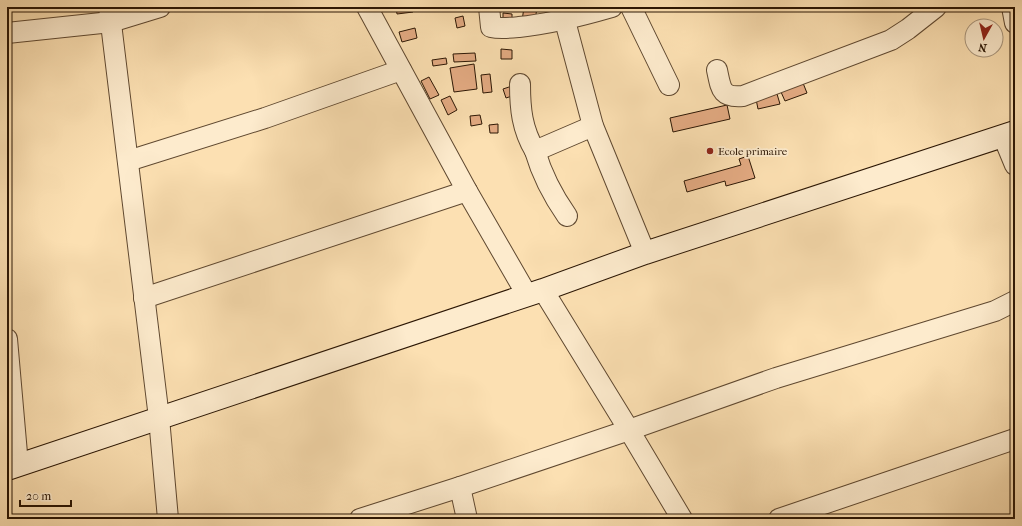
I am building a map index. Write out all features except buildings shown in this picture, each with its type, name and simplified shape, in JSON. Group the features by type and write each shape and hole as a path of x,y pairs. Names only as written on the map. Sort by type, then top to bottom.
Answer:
{"street":[{"path":"7,33 160,7"},
{"path":"367,7 467,191 629,430 682,519"},
{"path":"489,7 491,27 498,29 565,21 612,7"},
{"path":"717,70 722,90 732,97 743,96 891,40 936,7"},
{"path":"1012,7 1015,23"},
{"path":"636,9 669,85"},
{"path":"110,15 159,418 168,519"},
{"path":"565,21 593,126 646,253"},
{"path":"128,160 264,118 401,70"},
{"path":"520,84 521,114 527,138 535,150 540,168 549,188 567,216"},
{"path":"535,150 593,126"},
{"path":"7,338 12,467 535,292 646,253 1009,134 1015,165"},
{"path":"144,298 467,191"},
{"path":"360,519 629,430 776,378 995,311 1015,301"},
{"path":"779,519 1015,439"},
{"path":"460,487 467,519"}],"place":[{"name":"Ecole primaire","path":"710,151"}]}
